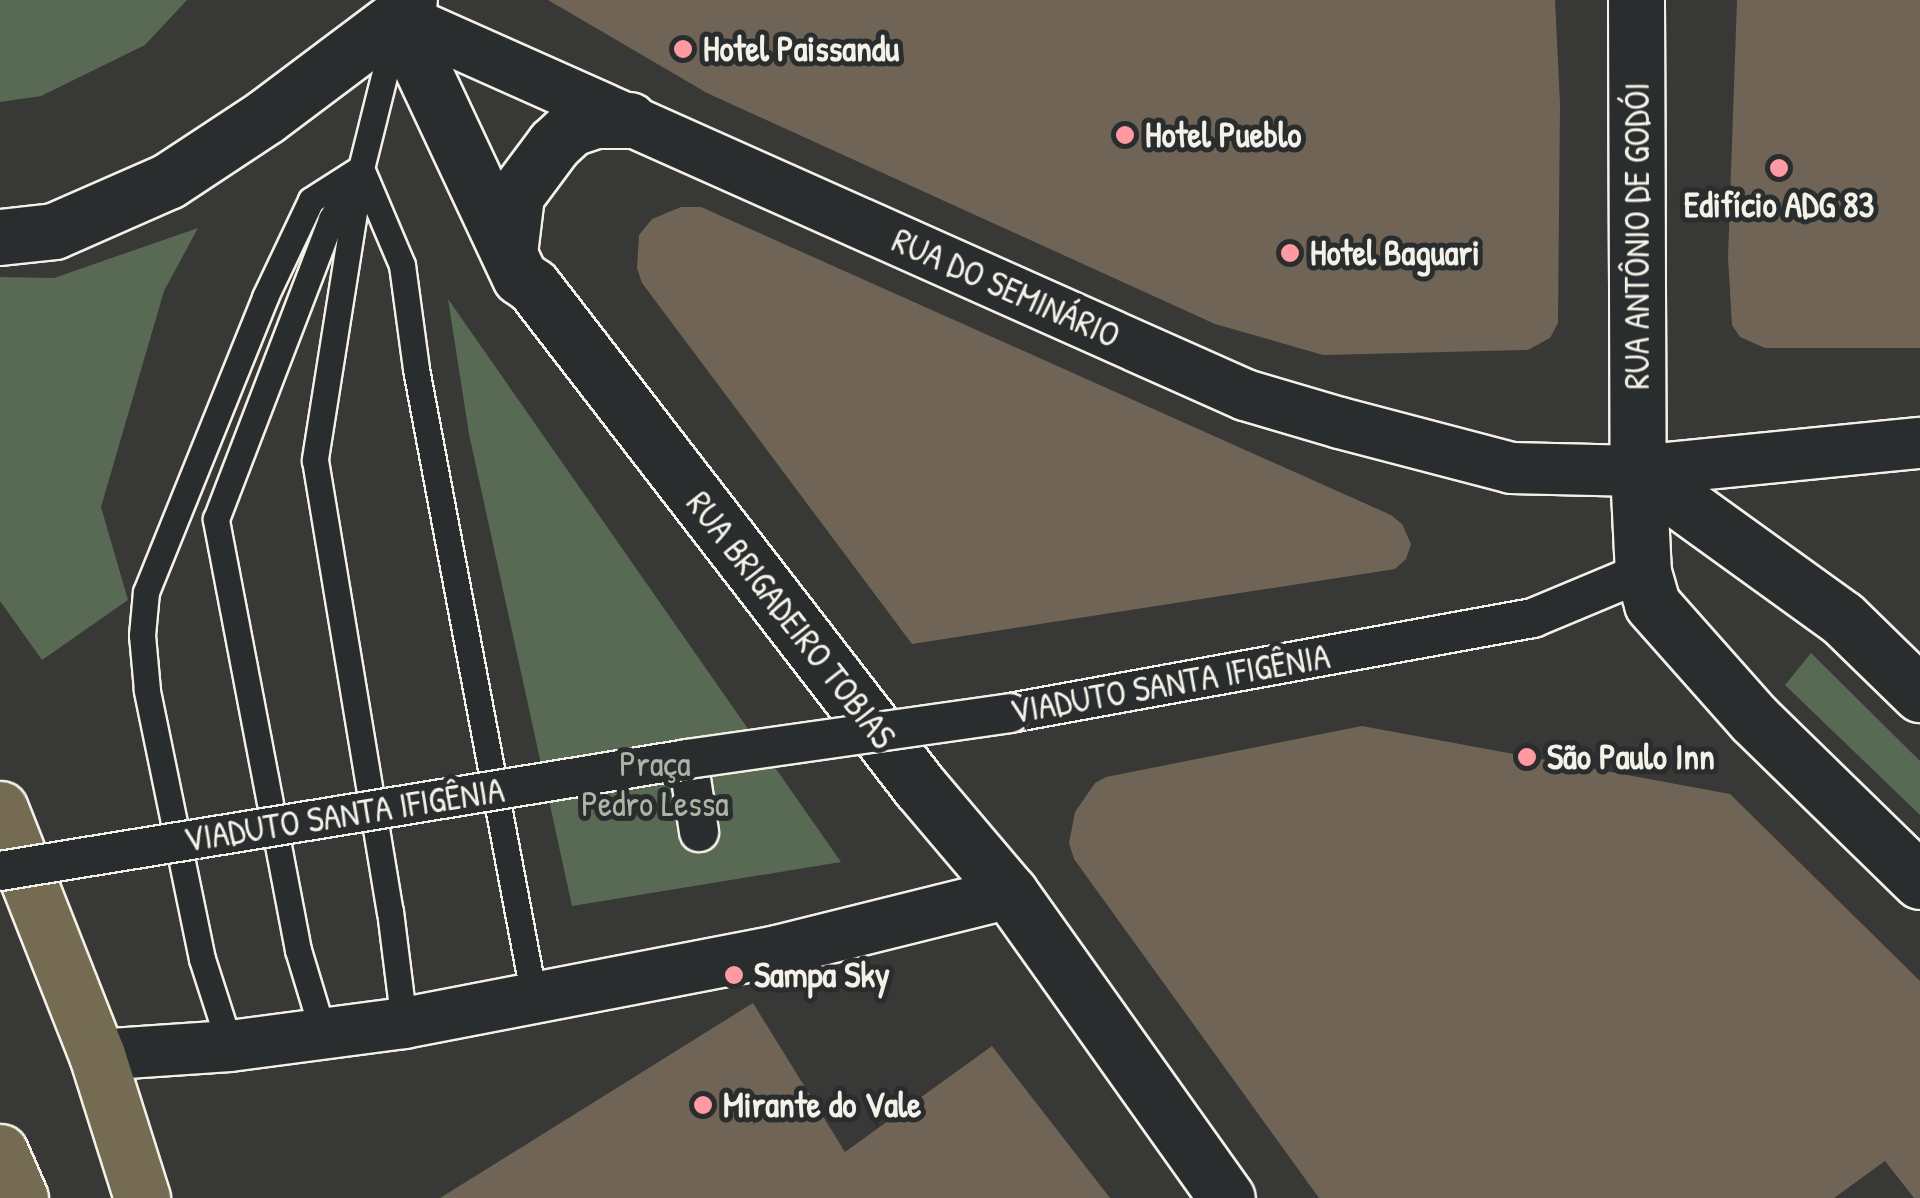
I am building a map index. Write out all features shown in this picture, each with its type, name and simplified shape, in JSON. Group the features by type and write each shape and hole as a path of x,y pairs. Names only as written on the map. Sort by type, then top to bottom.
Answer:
{"highway":[{"path":"0,809 97,1055 142,1198"},
{"path":"0,1152 20,1198"}],"main road":[{"name":"RUA ANTÔNIO DE GODÓI","path":"1636,0 1638,471 1643,572"},
{"path":"0,237 54,231 168,182 265,118 404,9"},
{"name":"RUA BRIGADEIRO TOBIAS","path":"404,9 520,277 545,302 920,787 1010,894 1227,1198"},
{"path":"510,253 516,195 554,144 571,128 596,120 629,120"},
{"path":"1638,471 1842,618 1920,694"},
{"path":"1643,572 1652,604 1754,719 1920,881"}],"street":[{"name":"RUA DO SEMINÁRIO","path":"404,9 629,120 1245,395 1510,468 1638,471 1920,442"},
{"name":"VIADUTO SANTA IFIGÊNIA","path":"0,871 688,759 1010,713 1533,618 1643,572"},
{"path":"688,759 699,832"},
{"path":"97,1055 230,1046 404,1023 794,948 1010,894"}],"lane":[{"path":"404,9 360,168 315,460 390,911 404,1023"},
{"path":"360,168 402,265 416,369 534,998"},
{"path":"324,1036 298,950 216,519 320,259 332,219 360,168"},
{"path":"230,1046 207,979 148,690 142,635 146,592 265,297 311,200 360,168"}],"green space":[{"path":"0,0 187,0 145,45 41,96 0,102"},
{"path":"198,228 164,291 101,507 128,600 42,660 0,601 0,277 54,278"},
{"name":"Praça Pedro Lessa","path":"448,299 841,862 572,906 469,434"},
{"path":"1811,653 1920,761 1920,815 1785,685"}],"building":[{"path":"548,0 1555,0 1560,104 1558,323 1550,338 1528,350 1323,355 1215,324 707,93"},
{"name":"Edifício ADG 83","path":"1737,0 1920,0 1920,348 1765,348 1740,337 1732,325 1728,258"},
{"path":"681,207 701,207 1391,515 1402,524 1411,544 1406,559 1395,569 912,644 642,283 637,268 639,235 652,219"},
{"path":"1362,726 1730,794 1920,981 1920,1198 1914,1198 1885,1161 1834,1198 1319,1198 1074,859 1069,843 1075,812 1095,783 1106,777"},
{"name":"Mirante do Vale","path":"753,1003 845,1152 992,1046 1110,1198 440,1198"}],"place":[{"name":"Hotel Paissandu","path":"683,49"},
{"name":"Hotel Pueblo","path":"1125,135"},
{"name":"Edifício ADG 83","path":"1779,168"},
{"name":"Hotel Baguari","path":"1290,253"},
{"name":"São Paulo Inn","path":"1527,757"},
{"name":"Sampa Sky","path":"734,975"},
{"name":"Mirante do Vale","path":"703,1105"}]}
